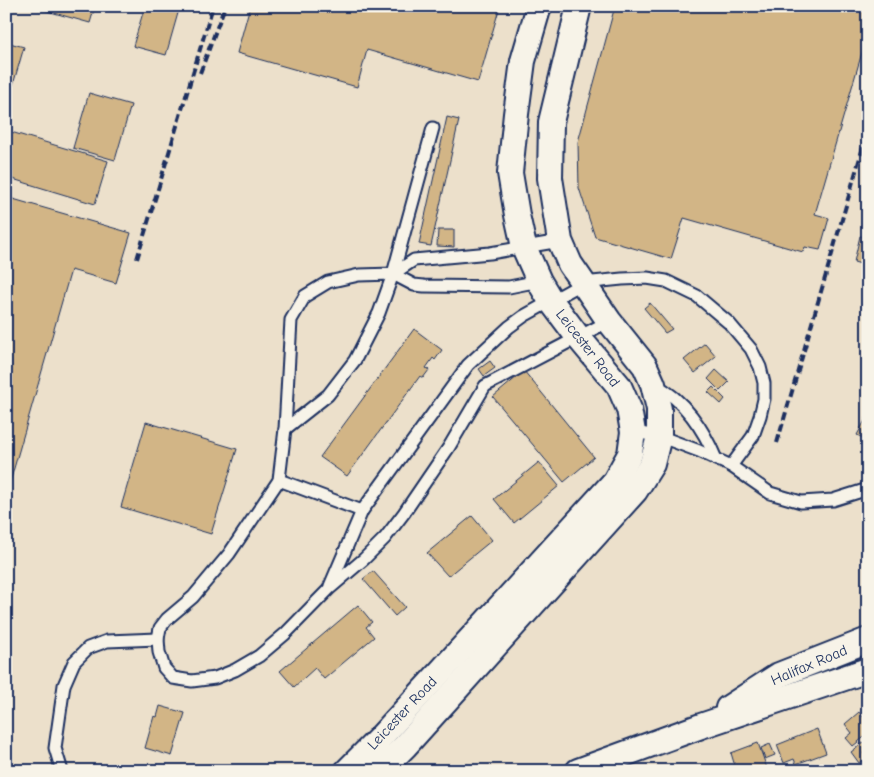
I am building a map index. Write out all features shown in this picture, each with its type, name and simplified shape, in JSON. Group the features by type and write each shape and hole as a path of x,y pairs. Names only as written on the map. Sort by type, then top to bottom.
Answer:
{"street":[{"name":"Leicester Road","path":"347,771 378,740 615,481 630,454 633,432 629,409 619,386 578,337 545,291 524,247 510,173 523,62 539,6"},
{"name":"Leicester Road","path":"380,771 405,746 635,491 652,464 659,436 659,408 653,384 645,366 609,320 570,264 560,241 550,178 551,122 579,6"},
{"path":"516,114 551,122"},
{"name":"Halifax Road","path":"701,726 779,675 868,640"},
{"name":"Halifax Road","path":"578,771 701,726 868,670"}],"lane":[{"path":"285,429 328,395 355,360 379,313 393,274 433,128"},
{"path":"393,274 414,260 560,241"},
{"path":"609,320 485,386 450,447 404,513 384,538 364,559 330,588 285,634 258,656 235,670 215,678 192,681 174,678 164,668 158,639 160,628 167,619 192,597 229,554 279,480 285,429 291,320 305,296 328,282 359,274 393,274 414,285 509,287 545,291 584,283 622,279 647,278 666,281 697,296 729,323 751,349 762,376 764,398 760,416 753,436 731,466"},
{"path":"330,588 362,511 468,365 524,316 545,291"},
{"path":"653,384 666,390 681,403 707,438 716,459"},
{"path":"633,432 659,436 716,459 731,466 770,493 801,502 833,500 868,489"},
{"path":"279,480 362,511"},
{"path":"62,771 55,748 64,685 74,662 88,648 107,641 158,639"}],"building":[{"path":"29,6 95,6 90,23"},
{"path":"145,6 180,6 166,55 133,46"},
{"path":"250,6 500,6 478,82 367,50 357,87 237,53"},
{"path":"615,6 868,6 868,32 815,214 829,218 820,250 805,247 803,252 684,218 671,259 595,237 579,188 578,142"},
{"path":"6,42 24,47 6,109"},
{"path":"89,93 131,105 115,160 73,148"},
{"path":"447,117 459,120 431,246 419,244"},
{"path":"11,132 108,161 95,204 6,177 6,147"},
{"path":"6,197 131,233 116,283 71,270 6,496"},
{"path":"438,230 454,230 454,247 437,246"},
{"path":"860,236 868,237 868,266 854,262"},
{"path":"650,303 672,329 665,333 644,308"},
{"path":"414,329 442,350 435,360 433,358 426,368 429,370 423,378 420,376 347,476 320,457"},
{"path":"705,343 716,356 695,373 684,360"},
{"path":"490,361 495,368 484,376 479,369"},
{"path":"716,370 729,382 720,391 708,379"},
{"path":"524,371 594,457 564,482 493,397"},
{"path":"713,387 725,399 721,404 708,392"},
{"path":"868,415 868,430 863,438 857,435"},
{"path":"146,422 237,449 211,534 121,507"},
{"path":"539,462 559,486 514,523 494,499"},
{"path":"472,516 492,540 448,576 427,553"},
{"path":"373,571 405,607 395,616 363,579"},
{"path":"358,605 372,622 366,627 374,637 324,679 315,668 294,687 280,671"},
{"path":"160,706 185,713 172,756 145,748 154,716 157,717"},
{"path":"859,712 868,723 868,734 853,746 846,738 852,733 845,724"},
{"path":"817,729 826,753 796,764 794,759 784,763 777,745"},
{"path":"864,742 868,749 863,753 866,757 859,763 851,752"},
{"path":"758,743 768,771 734,771 731,753"},
{"path":"770,744 775,755 765,759 761,748"}],"railway":[{"path":"137,259 213,6"},
{"path":"200,73 225,6"},
{"path":"777,443 868,130"}]}
